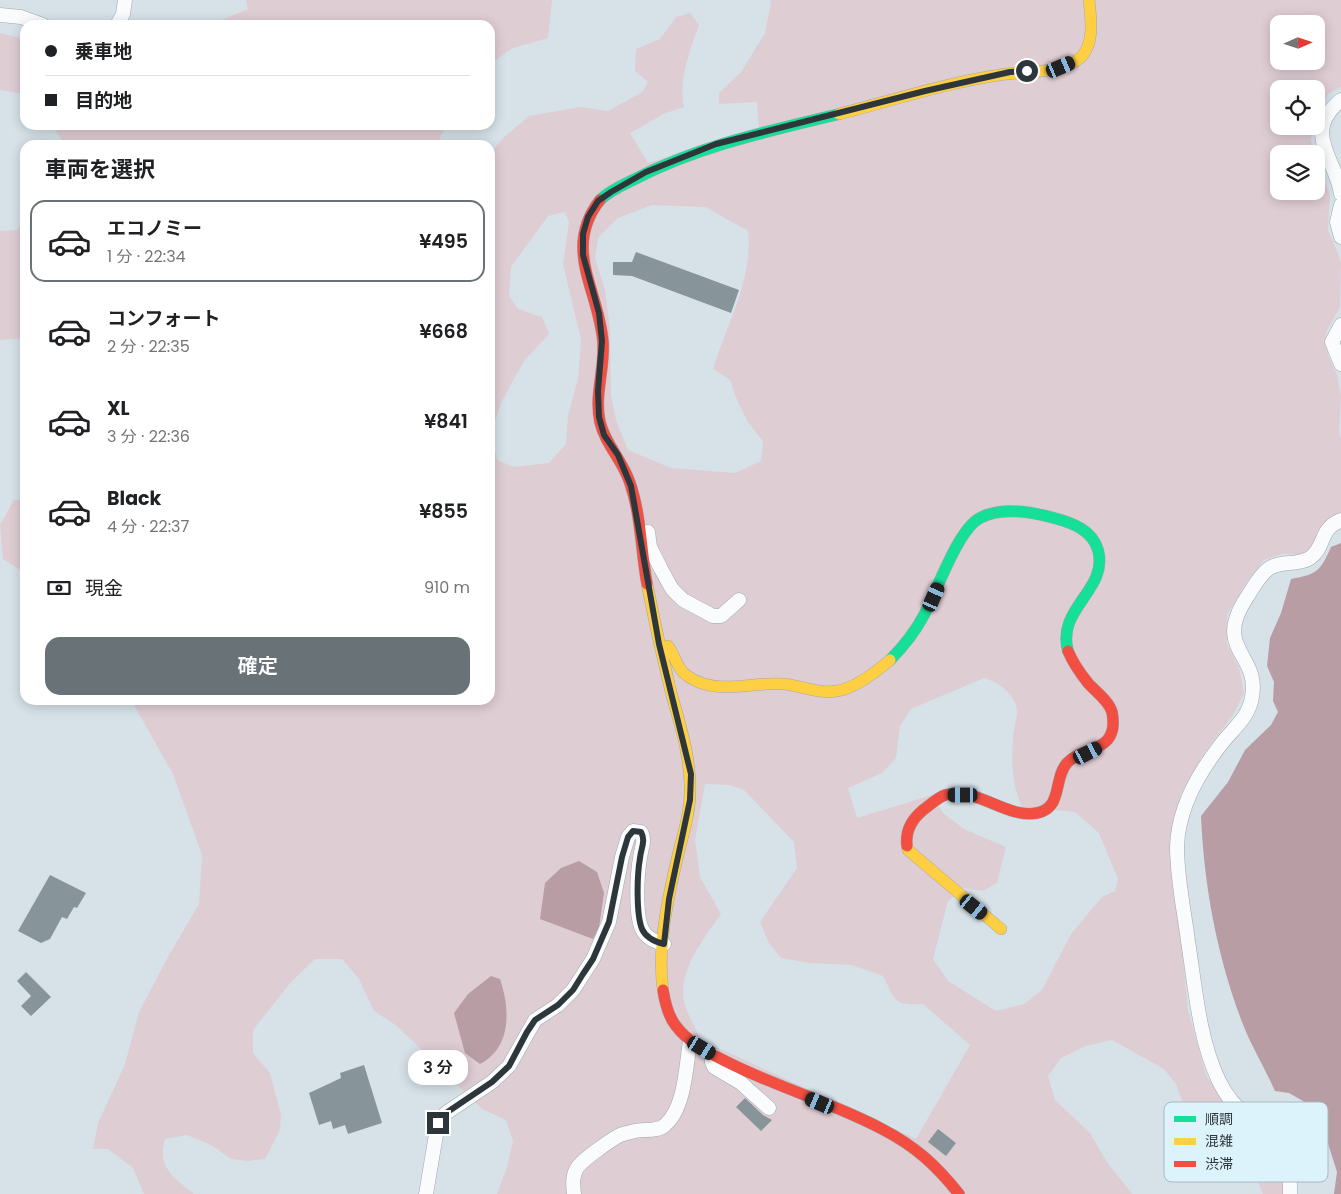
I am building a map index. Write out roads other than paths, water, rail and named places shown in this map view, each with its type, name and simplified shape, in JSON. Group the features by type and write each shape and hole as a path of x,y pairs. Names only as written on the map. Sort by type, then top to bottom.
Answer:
{"street":[{"path":"120,20 123,14 125,0"},
{"path":"959,1194 949,1178 935,1162 914,1148 870,1123 737,1069 690,1041 674,1024 666,1009 662,978 664,944 669,899 690,800 691,774 659,644 631,486 618,455 604,435 599,417 598,391 602,341 599,313 583,255 583,234 588,217 598,201 646,172 716,144 925,91 1010,72 1061,67 1078,60 1085,53 1090,33 1089,0"},
{"path":"0,15 21,16 31,20"},
{"path":"1341,100 1325,120 1321,140 1339,181 1341,194"},
{"path":"1341,205 1337,222 1341,237"},
{"path":"1341,325 1332,342 1341,364"},
{"path":"632,494 642,504 650,547 672,589 683,600 713,616 721,616 739,600"},
{"path":"659,644 668,645 674,653 679,668 692,681 704,685 779,684 820,693 839,691 874,675 906,646 926,615 965,531 980,517 995,512 1057,518 1084,530 1095,540 1099,557 1098,577 1074,607 1067,624 1066,642 1070,660 1082,678 1110,708 1112,721 1110,736 1103,746 1074,757 1066,764 1060,774 1057,793 1050,807 1042,812 1029,813 1014,810 978,797 946,795 933,802 911,823 905,836 908,850 1001,929"},
{"path":"1233,1102 1218,1080 1199,1014 1180,881 1177,848 1179,828 1186,801 1222,742 1241,722 1249,710 1252,696 1251,671 1238,650 1233,637 1234,623 1243,603 1261,576 1269,568 1302,562 1311,557 1319,549 1323,535 1329,527 1341,520"},
{"path":"426,1194 438,1123 446,1113 492,1082 509,1066 535,1020 558,1005 573,990 593,959 609,922 622,857 628,837 633,831 641,832 644,837 638,886 639,918 643,931 654,942 664,944"},
{"path":"574,1194 573,1180 577,1167 604,1146 621,1135 638,1131 656,1130 665,1126 676,1110 684,1085 690,1041"},
{"path":"713,1055 712,1062 714,1067 741,1083 769,1108"}]}
